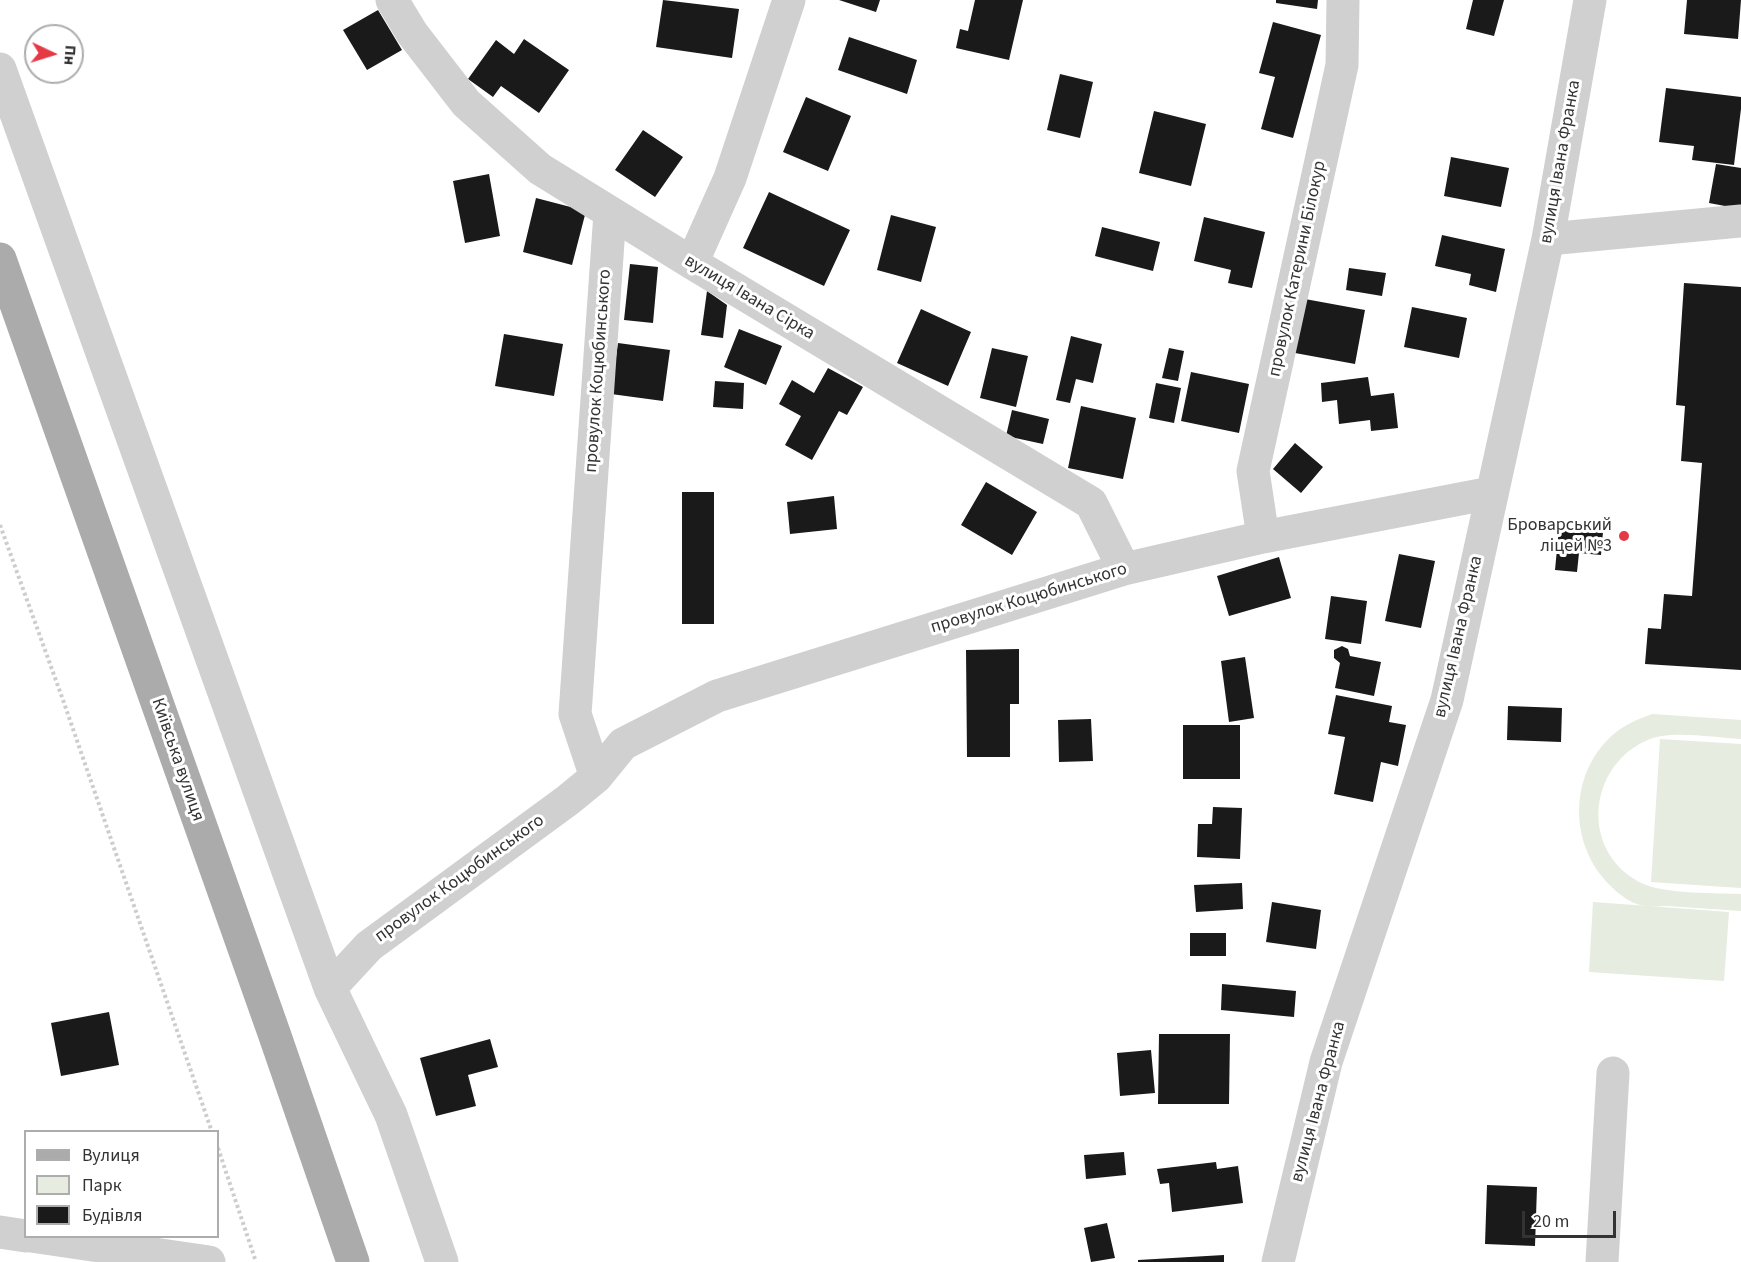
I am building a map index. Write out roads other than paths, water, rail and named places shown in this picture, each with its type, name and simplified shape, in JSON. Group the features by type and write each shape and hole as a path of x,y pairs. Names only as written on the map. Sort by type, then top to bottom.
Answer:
{"main road":[{"name":"Київська вулиця","path":"0,259 353,1262"}],"street":[{"name":"вулиця Івана Сірка","path":"392,0 412,33 466,103 540,169 1090,503 1124,569"},
{"path":"692,263 730,178 789,0"},
{"name":"провулок Катерини Білокур","path":"1263,537 1253,471 1342,65 1343,0"},
{"name":"вулиця Івана Франка","path":"1278,1262 1326,1062 1447,700 1548,238 1590,0"},
{"path":"0,69 330,988 391,1115 442,1262"},
{"name":"провулок Коцюбинського","path":"596,777 575,714 610,213"},
{"path":"1548,238 1741,221"},
{"name":"провулок Коцюбинського","path":"330,988 369,946 596,777 623,744 717,696 1124,569 1263,537 1491,493"},
{"path":"1602,1262 1613,1073"},
{"path":"0,1232 24,1236"},
{"path":"45,1238 209,1262"}],"place":[{"name":"Броварський ліцей №3","path":"1624,536"}]}
